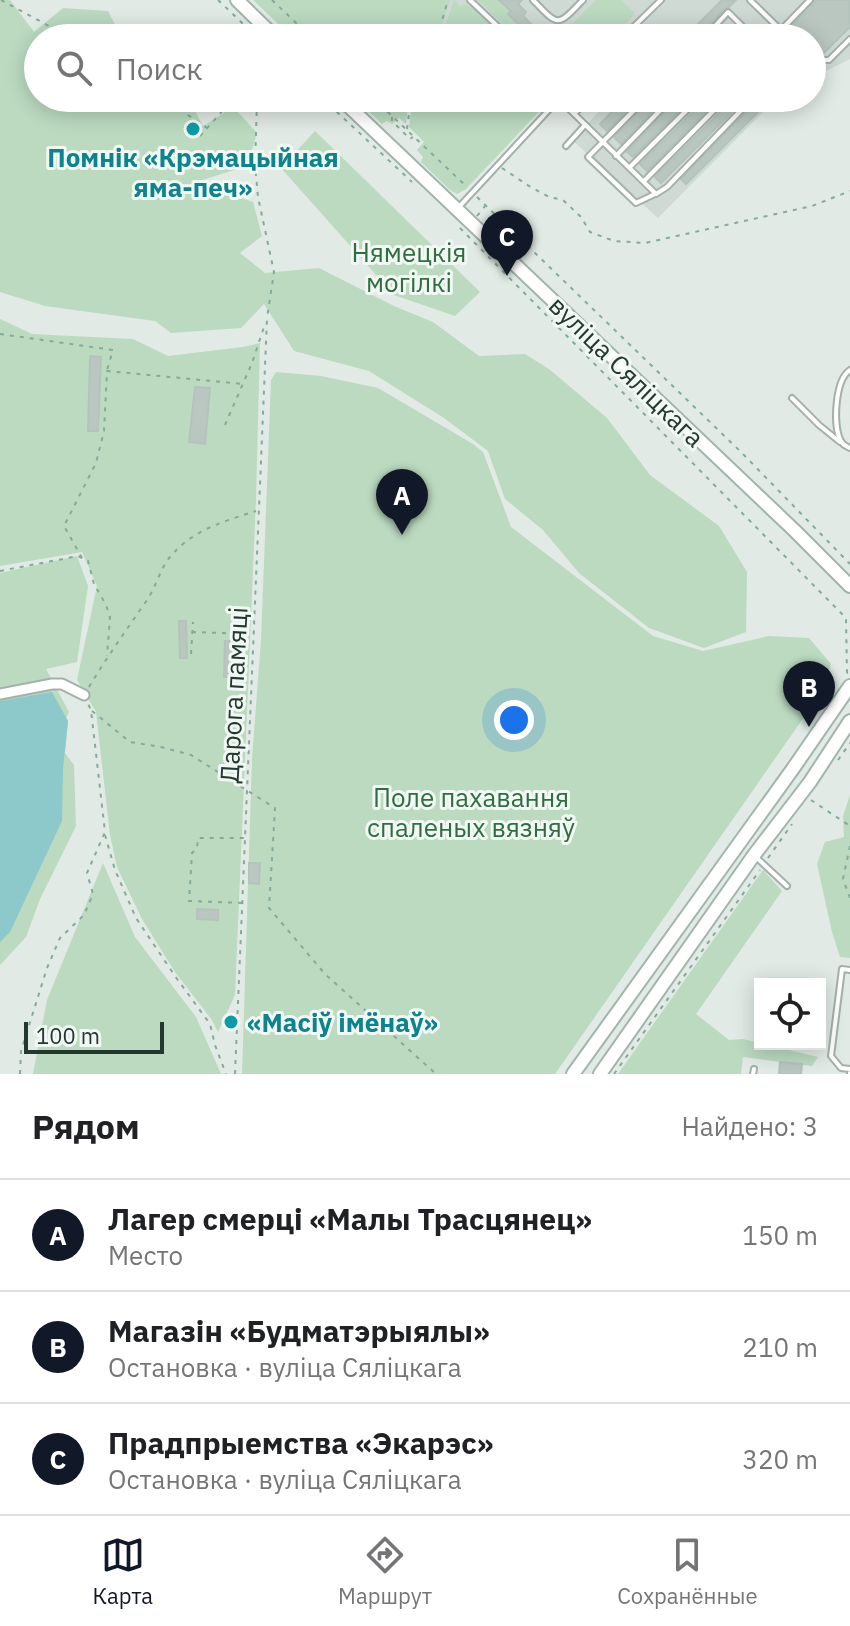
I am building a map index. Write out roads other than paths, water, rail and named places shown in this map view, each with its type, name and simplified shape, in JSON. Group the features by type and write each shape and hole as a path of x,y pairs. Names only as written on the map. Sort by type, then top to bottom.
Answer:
{"main road":[{"path":"237,0 262,24"},
{"name":"вуліца Сяліцкага","path":"354,112 454,215 783,520 846,582 850,596"},
{"path":"573,1074 850,686"},
{"path":"600,1074 759,860 850,721"},
{"path":"792,770 810,782"}],"street":[{"path":"0,694 62,684 84,695"}],"lane":[{"path":"470,0 495,24"},
{"path":"533,0 552,20 560,21 566,19 583,0"},
{"path":"636,24 661,0"},
{"path":"750,0 775,24"},
{"path":"787,24 810,0"},
{"path":"717,24 728,12 740,24"},
{"path":"826,60 850,39"},
{"path":"454,215 547,112"},
{"path":"632,112 588,157 636,203 667,187 739,112"},
{"path":"616,156 658,112"},
{"path":"630,168 685,112"},
{"path":"644,181 712,112"},
{"path":"574,114 656,194"},
{"path":"566,146 585,125"},
{"path":"842,444 836,415 840,382 850,370"},
{"path":"792,398 819,425 850,448"},
{"path":"759,860 787,886"},
{"path":"850,970 842,969 831,1056 841,1068 850,1072"}],"water":[{"path":"52,692 68,721 62,821 10,932 0,942 0,701"}],"place":[{"name":"Помнік «Крэмацыйная яма-печ»","path":"193,129"},
{"name":"Прадпрыемства «Экарэс»","path":"507,276"},
{"name":"Лагер смерці «Малы Трасцянец»","path":"402,535"},
{"name":"Магазін «Будматэрыялы»","path":"809,727"},
{"name":"«Масіў імёнаў»","path":"231,1022"}],"park label":[{"name":"Нямецкія могілкі","path":"409,267"},
{"name":"Поле пахавання спаленых вязняў","path":"471,812"}]}
